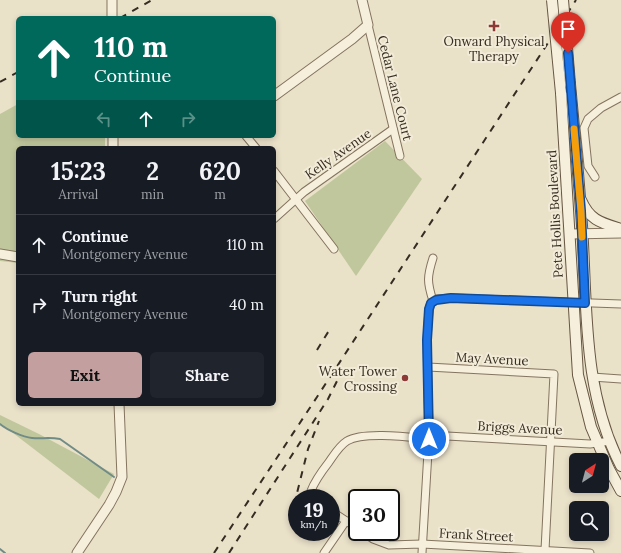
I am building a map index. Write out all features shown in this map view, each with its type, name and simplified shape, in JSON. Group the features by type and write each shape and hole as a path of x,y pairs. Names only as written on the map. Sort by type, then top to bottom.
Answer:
{"main road":[{"name":"Pete Hollis Boulevard","path":"552,0 561,93 578,375 591,427 621,491"},
{"name":"Pete Hollis Boulevard","path":"563,0 582,233 585,303 592,377 602,421 621,466"},
{"path":"579,195 592,217 602,223 621,229"}],"street":[{"path":"112,0 112,16"},
{"path":"276,95 352,39 368,25 362,0"},
{"name":"Cedar Lane Court","path":"368,25 400,156"},
{"path":"595,177 588,166 584,128 588,119 600,108 621,97"},
{"name":"Kelly Avenue","path":"276,217 304,192 393,129"},
{"path":"248,138 254,146"},
{"path":"276,174 334,249"},
{"path":"570,234 621,233"},
{"path":"0,254 16,257"},
{"path":"433,302 428,284 429,272 434,258"},
{"path":"422,553 429,437 427,340 429,309 433,302 438,299 451,298 621,304"},
{"name":"May Avenue","path":"428,367 554,374 550,442"},
{"path":"592,377 621,379"},
{"path":"77,553 109,505 122,477 119,406"},
{"name":"Briggs Avenue","path":"312,489 316,479 340,447 347,441 359,437 429,437 550,442 610,442"},
{"path":"542,551 550,442"},
{"path":"324,553 346,521 340,517"},
{"name":"Frank Street","path":"379,541 389,545 422,544 590,553"},
{"path":"385,552 389,545"}],"green space":[{"path":"16,105 16,138 105,138 105,146 16,146 16,263 0,261 0,114"},
{"path":"385,141 422,179 356,276 305,201"},
{"path":"0,415 114,474 99,499 0,423"}],"waterway":[{"path":"0,424 20,435 36,438 60,439 114,477"},
{"path":"0,549 5,553"}],"railway":[{"path":"124,16 152,0"},
{"path":"214,553 576,0"},
{"path":"0,82 16,73"},
{"path":"317,350 330,329"},
{"path":"229,553 328,399 344,367"},
{"path":"298,489 308,449 319,421"}],"slow traffic":[{"path":"574,129 582,237"}],"place":[{"name":"Onward Physical Therapy","path":"494,26"},
{"name":"Water Tower Crossing","path":"405,378"}],"route":[{"path":"429,439 427,340 428,315 430,305 433,302 444,298 486,298 585,303 581,211 568,53"}]}
